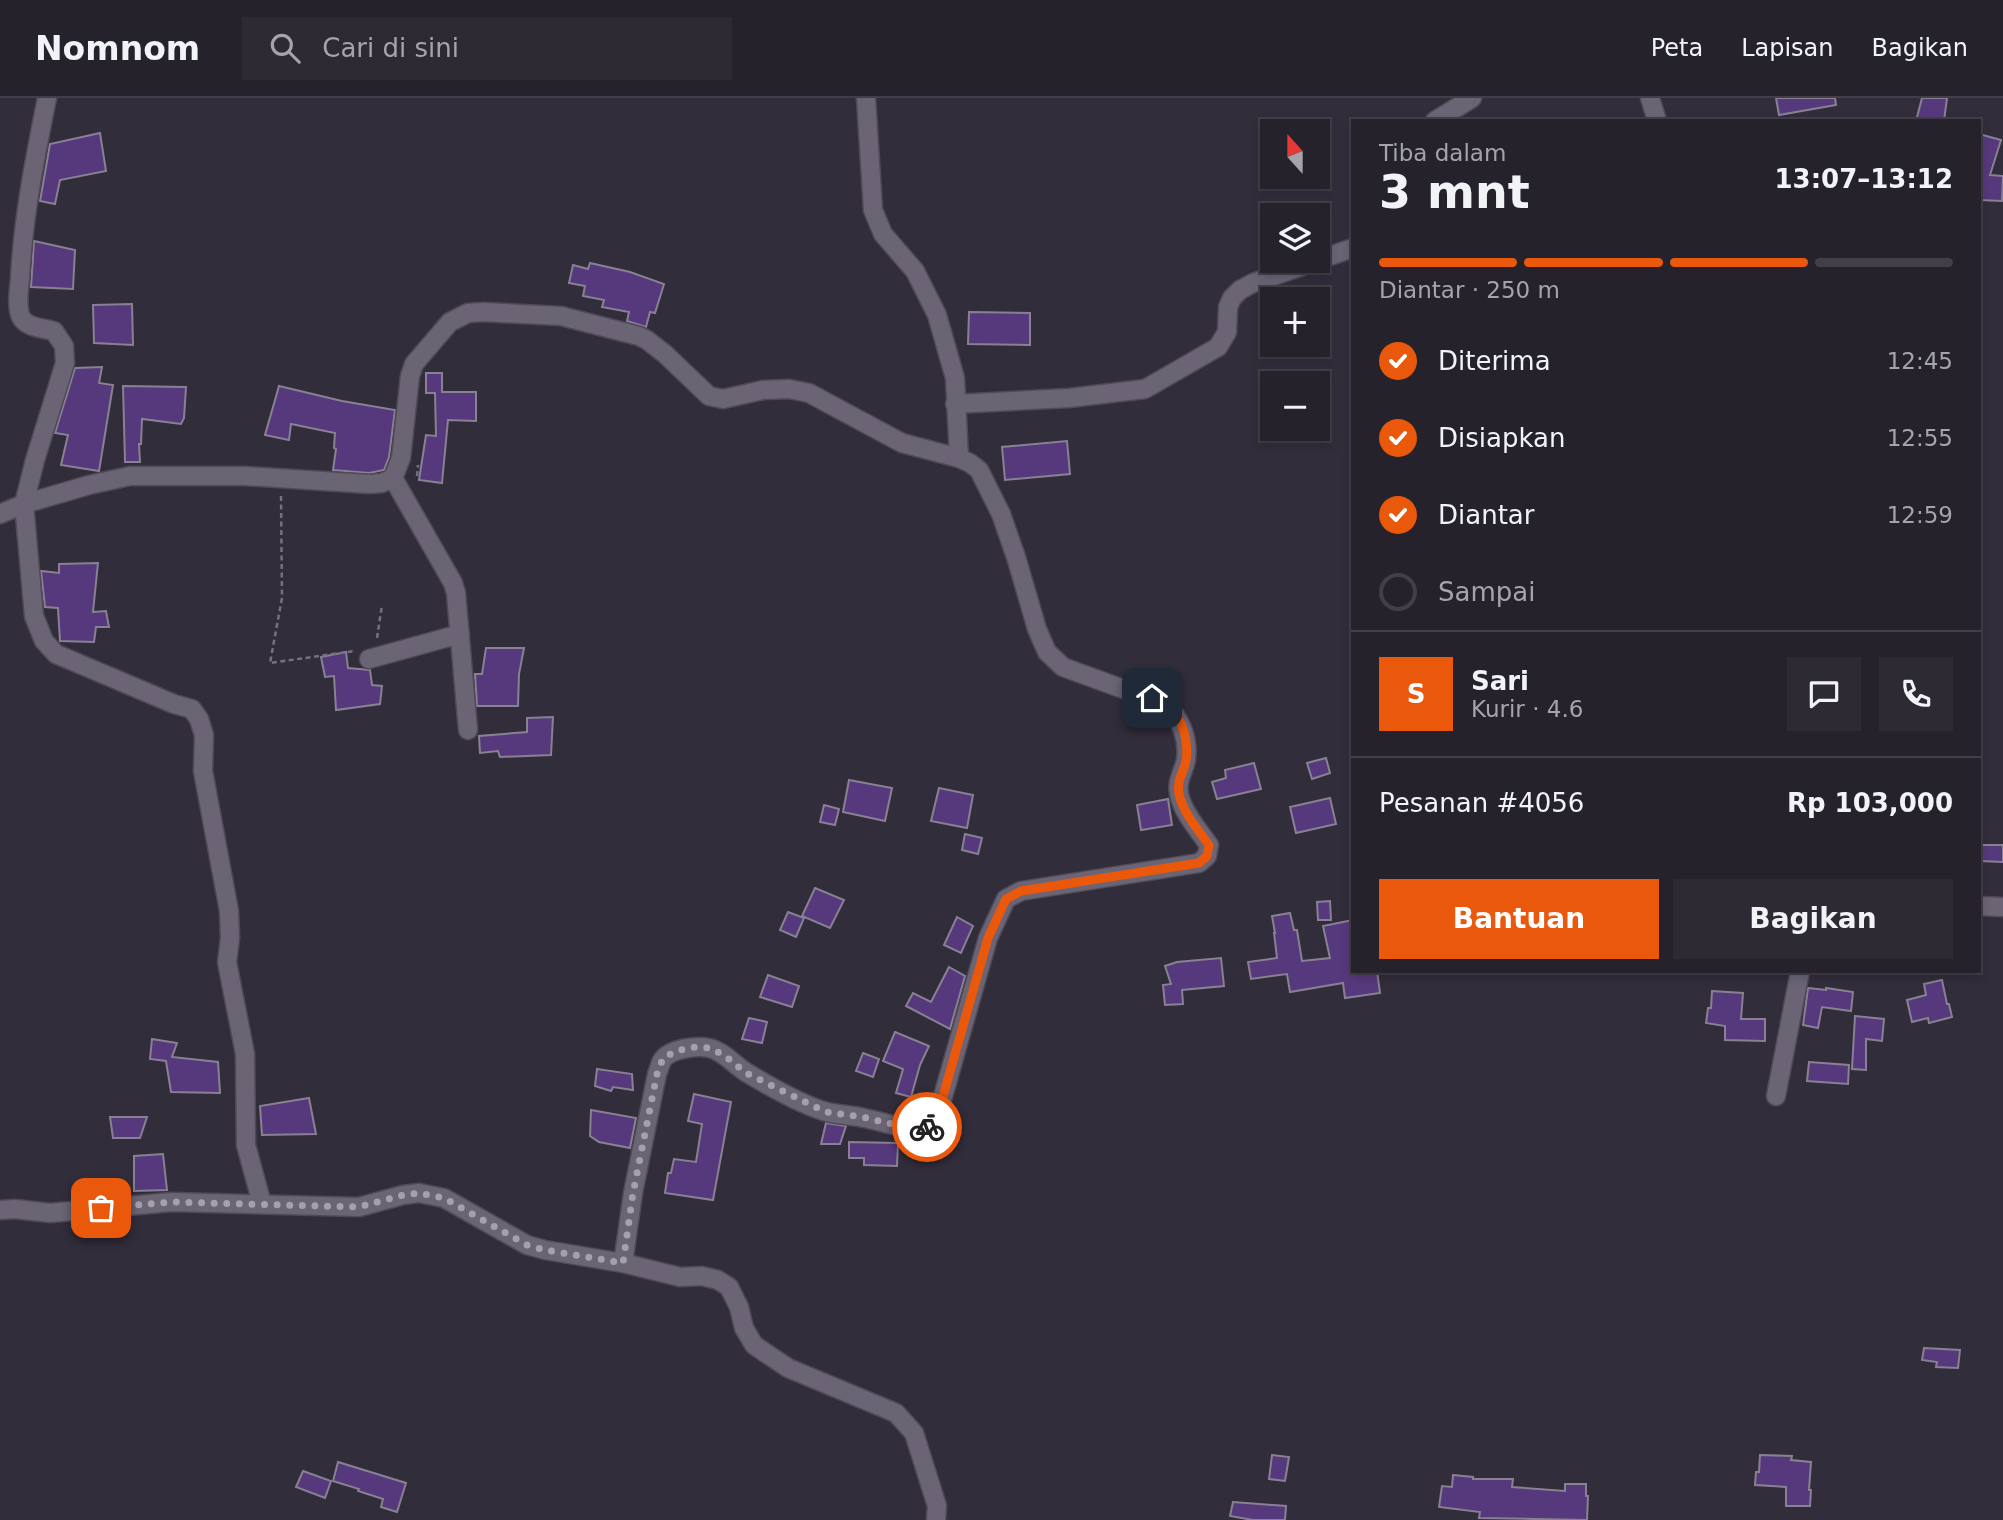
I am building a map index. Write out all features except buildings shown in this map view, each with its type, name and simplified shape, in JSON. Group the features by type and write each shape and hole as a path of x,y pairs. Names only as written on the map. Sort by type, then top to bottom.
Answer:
{"street":[{"path":"47,98 30,181 19,299 20,316 27,324 54,331 64,346 65,363 24,504 34,616 44,641 57,654 174,704 192,709 199,719 204,735 203,771 229,911 227,962 245,1054 246,1145 262,1204"},
{"path":"866,98 873,210 883,234 915,271 937,315 954,378 960,458"},
{"path":"1439,119 1472,98"},
{"path":"1650,98 1656,119"},
{"path":"1330,256 1351,249"},
{"path":"955,404 1069,398 1145,389 1218,347 1227,332 1228,307 1240,289 1282,273"},
{"path":"0,514 24,504 130,476 245,476 382,483 393,478 401,458 410,376 414,364 450,322 468,313 484,312 561,316 639,336 665,354 709,396 723,399 763,390 789,389 809,393 902,443 960,458 979,470 1001,514 1037,629 1047,652 1063,667 1167,705 1177,717 1186,738 1186,762 1179,778 1180,798 1209,845 1207,856 1199,863 1021,891 1006,899 988,938 936,1121 929,1126 904,1127 826,1112 746,1073 724,1055 710,1048 696,1047 676,1051 663,1058 657,1074 633,1193 623,1263"},
{"path":"393,478 453,583 456,593 468,730"},
{"path":"369,659 460,634"},
{"path":"1981,906 2003,907"},
{"path":"1776,1096 1800,973"},
{"path":"0,1210 50,1213 172,1202 359,1207 419,1193 444,1198 527,1245 680,1277 702,1276 718,1280 729,1287 739,1307 744,1328 754,1345 788,1368 896,1413 914,1433 937,1506 936,1520"}],"path":[{"path":"417,476 418,463"},
{"path":"281,479 282,598 270,663 358,651 369,659 379,633 382,605"}],"way so far":[{"path":"101,1208 172,1202 359,1207 419,1193 444,1198 527,1245 623,1263 633,1193 657,1074 663,1058 676,1051 696,1047 710,1048 724,1055 746,1073 826,1112 904,1127 927,1127"}],"route":[{"path":"927,1127 936,1121 941,1108 988,938 1006,899 1021,891 1199,863 1207,856 1209,845 1180,798 1179,778 1186,762 1186,738 1177,717 1167,705 1152,698"}]}
